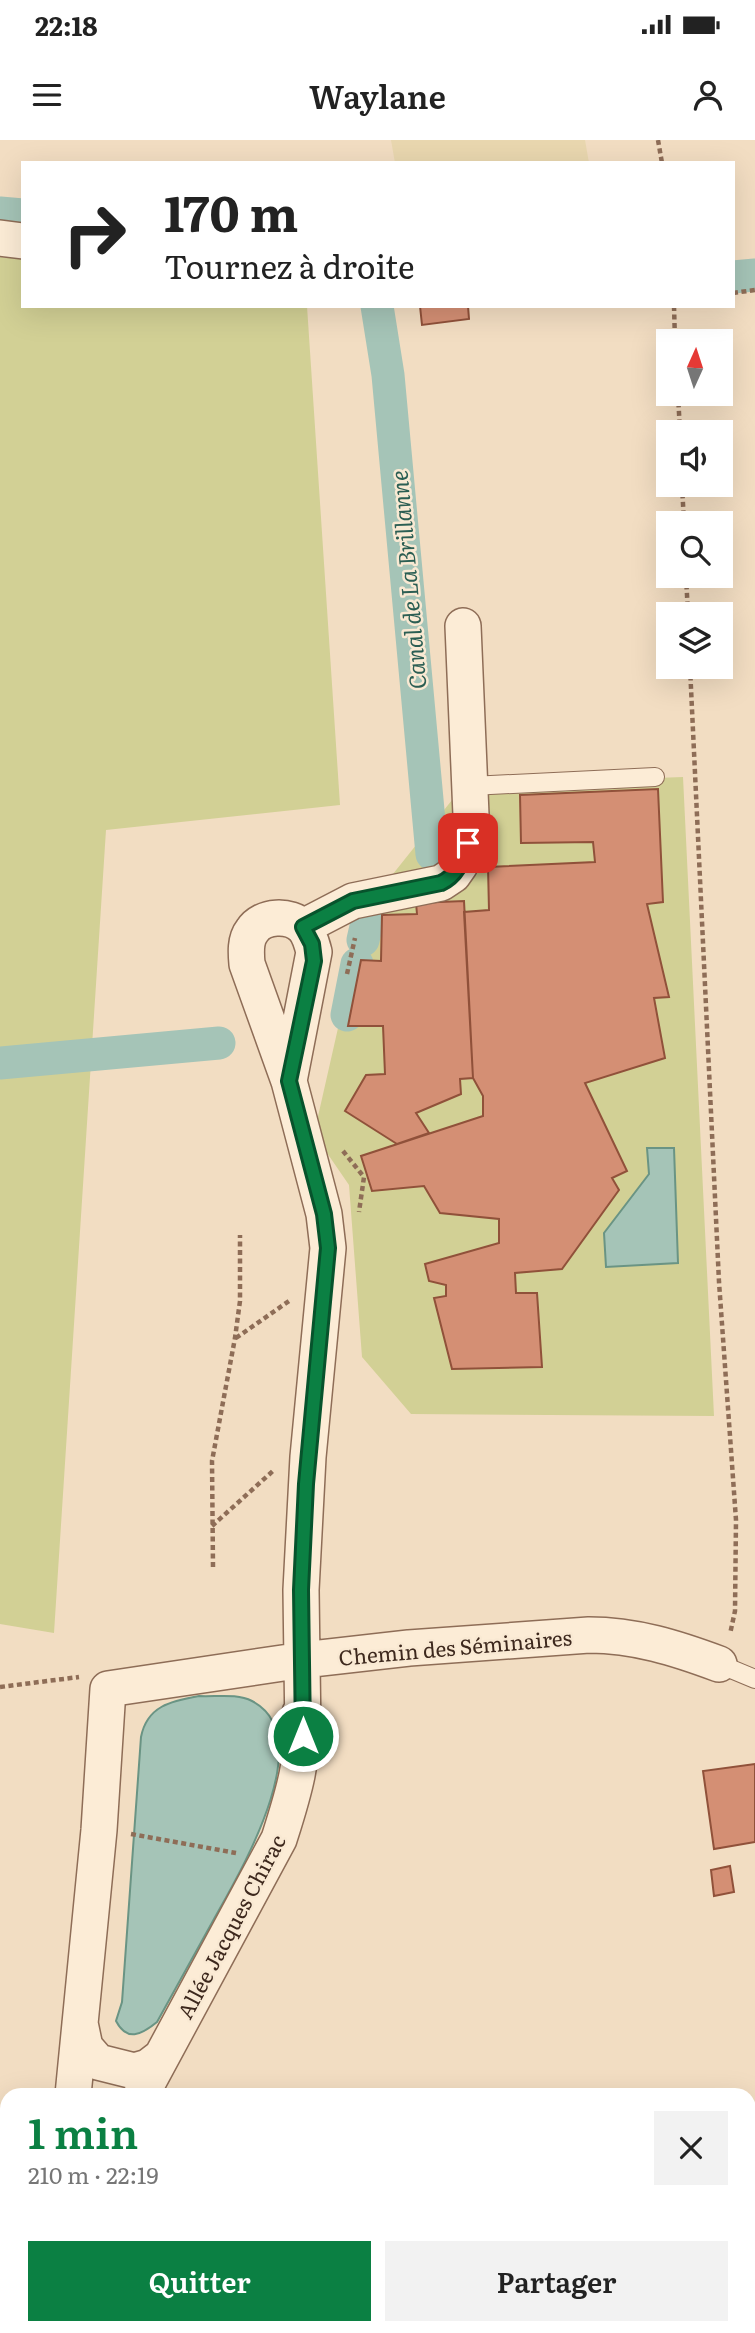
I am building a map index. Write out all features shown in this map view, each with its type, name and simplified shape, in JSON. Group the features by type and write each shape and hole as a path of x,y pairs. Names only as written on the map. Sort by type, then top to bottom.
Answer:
{"street":[{"path":"0,238 21,241"},
{"path":"303,927 353,901 428,887 447,880 460,865 468,843 471,815 463,626"},
{"path":"289,1081 314,961 312,944 303,927 286,919 271,919 263,921 252,930 246,948 247,964 289,1081 324,1214 328,1248 308,1457 301,1590 303,1736"},
{"name":"Chemin des Séminaires","path":"97,1683 232,1671 409,1648 589,1635 617,1635 654,1642 719,1664"},
{"name":"Allée Jacques Chirac","path":"145,2088 264,1869 279,1839 293,1796 303,1736 298,1705 287,1688 266,1676 232,1671"},
{"path":"74,2088 99,1830 97,1683"},
{"path":"79,2023 85,2048 98,2062 134,2071 149,2067 161,2057"}],"lane":[{"path":"471,786 655,776"},
{"name":"Chemin des Séminaires","path":"719,1664 755,1679"}],"path":[{"path":"658,140 662,161"},
{"path":"735,293 755,290"},
{"path":"674,308 675,329"},
{"path":"691,679 719,1282 736,1520 735,1611 729,1639 719,1664"},
{"path":"344,984 357,931"},
{"path":"339,1145 364,1177"},
{"path":"213,1567 212,1461 240,1301 240,1235"},
{"path":"212,1526 289,1457 308,1457"},
{"path":"0,1687 97,1683"},
{"path":"99,1830 236,1853 264,1869"}],"shaded area":[{"path":"391,140 585,140 589,161 395,161"},
{"path":"0,257 21,259 21,308 307,308 340,805 106,830 54,1633 0,1624"},
{"path":"683,777 714,1416 411,1414 362,1357 349,1185 314,1134 365,909 464,785"},
{"path":"647,1148 674,1148 678,1263 606,1267 604,1233 649,1174"},
{"path":"199,1696 233,1696 246,1699 252,1701 271,1719 279,1744 277,1774 268,1807 240,1871 157,2022 140,2033 130,2034 120,2028 116,2021 122,2002 141,1737 149,1718 162,1707"}],"building":[{"path":"420,308 468,308 469,319 422,325"},
{"path":"658,789 663,902 647,904 669,997 654,998 665,1058 585,1083 627,1171 612,1178 619,1190 562,1269 515,1273 516,1293 537,1293 542,1367 452,1369 434,1298 446,1296 446,1285 429,1281 425,1264 499,1243 499,1219 440,1213 424,1186 372,1191 361,1156 483,1116 483,1096 473,1078 464,912 489,910 488,867 595,862 593,842 521,843 520,795"},
{"path":"464,901 473,1078 460,1079 461,1094 416,1113 429,1133 397,1144 345,1111 366,1075 385,1074 383,1026 348,1026 361,960 381,961 382,915 417,914 416,903"},
{"path":"755,1764 755,1842 714,1849 703,1771"},
{"path":"730,1866 734,1892 714,1896 711,1870"}],"waterway":[{"name":"Canal de La Brillanne","path":"0,213 21,215"},
{"name":"Canal de La Brillanne","path":"735,277 755,275"},
{"name":"Canal de La Brillanne","path":"377,308 388,375 432,854"},
{"name":"Canal de La Brillanne","path":"363,940 368,918"},
{"name":"Canal de La Brillanne","path":"347,1015 357,964"},
{"name":"Canal de La Brillanne","path":"0,1063 219,1043"}],"route":[{"path":"303,1736 301,1590 306,1484 328,1248 324,1214 289,1081 314,961 312,944 303,927 353,901 428,887 447,880 460,865 468,843"}]}
